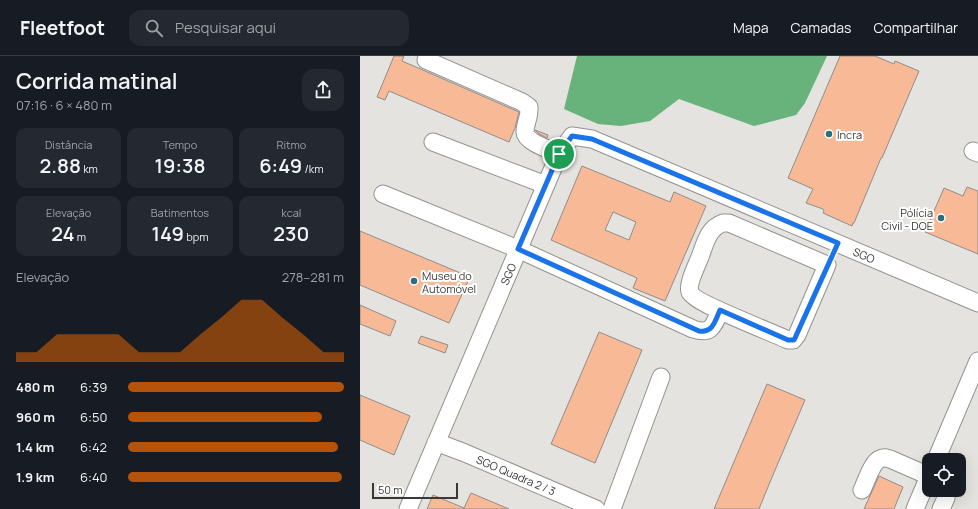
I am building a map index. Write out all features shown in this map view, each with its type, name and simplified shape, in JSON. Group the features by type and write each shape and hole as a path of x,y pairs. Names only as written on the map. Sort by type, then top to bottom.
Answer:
{"lane":[{"path":"426,60 522,102 529,107 530,115 525,131 526,137 531,141 559,154"},
{"name":"SGO","path":"408,509 559,154 572,136 592,139 978,303"},
{"path":"432,142 546,185"},
{"path":"383,194 518,249 699,331 705,331 712,328 720,310"},
{"path":"746,230 755,208"},
{"path":"827,265 729,223 723,223 717,225 708,236 691,280 690,293 720,310 788,340 794,340 838,243"},
{"path":"939,453 978,361"},
{"path":"612,509 661,377"},
{"name":"SGO Quadra 2 / 3","path":"436,442 596,509"},
{"path":"862,490 874,463 879,459 890,459 922,473"},
{"path":"915,509 922,492"},
{"path":"941,509 946,497"}],"green space":[{"path":"577,56 827,56 805,103 796,115 754,126 679,99 650,121 621,126 598,124 564,109"}],"building":[{"path":"394,56 404,56 402,61 519,112 515,128 509,142 389,91 385,100 377,97"},
{"path":"840,56 875,56 894,64 895,61 919,71 852,226 823,213 823,209 806,203 813,189 788,178"},
{"path":"535,130 548,135 547,138 539,134"},
{"path":"582,166 670,202 674,192 706,206 665,301 633,288 637,278 551,240","holes":["613,212 636,222 629,240 605,230"]},
{"name":"Pólícia Civil - DOE","path":"967,187 978,191 978,254 925,232 944,188 963,196"},
{"name":"Museu do Automóvel","path":"360,231 470,277 449,323 360,285"},
{"path":"360,305 396,321 390,336 360,324"},
{"path":"599,332 642,350 595,463 551,444"},
{"path":"421,336 448,345 445,353 418,343"},
{"path":"767,384 805,400 759,509 714,509"},
{"path":"360,395 410,416 394,455 360,440"},
{"path":"879,476 903,487 894,509 864,509"},
{"path":"471,493 509,509 427,509 433,495 464,508"}],"place":[{"name":"Incra","path":"829,134"},
{"name":"Pólícia Civil - DOE","path":"941,218"},
{"name":"Museu do Automóvel","path":"414,281"}],"route":[{"path":"572,136 592,139 838,243 794,340 788,340 720,310 712,328 705,331 699,331 518,249 559,154 572,136"}]}
